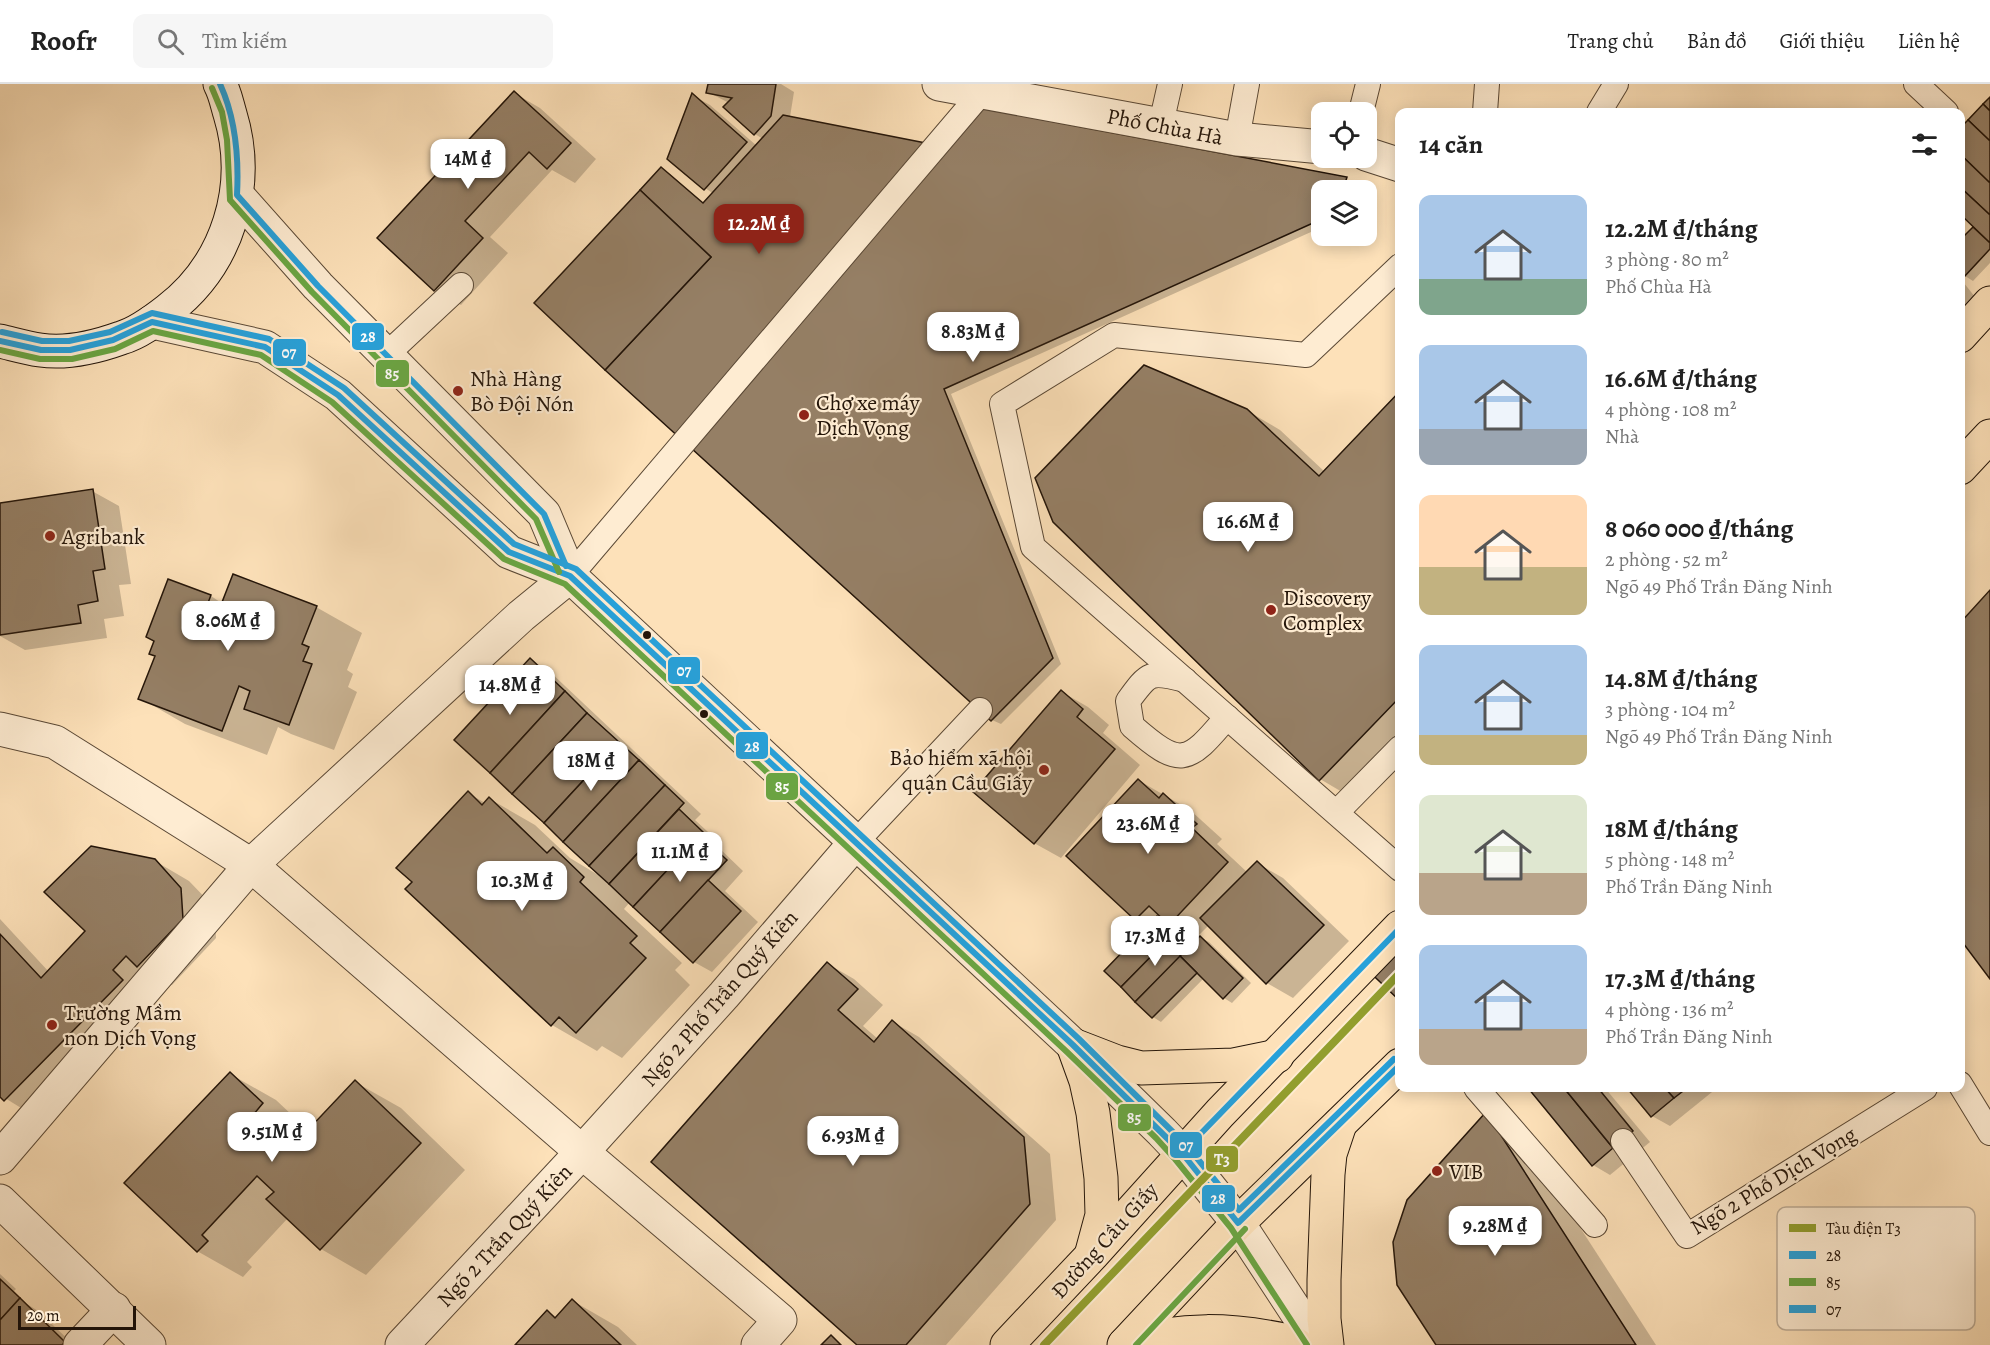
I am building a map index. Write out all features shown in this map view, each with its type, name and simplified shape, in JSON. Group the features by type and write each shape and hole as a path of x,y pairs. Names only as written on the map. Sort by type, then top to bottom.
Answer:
{"main road":[{"path":"1965,330 1990,303"},
{"path":"1965,463 1990,436"},
{"name":"Đường Cầu Giấy","path":"1006,1345 1092,1255 1182,1153 1395,932"},
{"path":"1073,1045 1116,1062 1141,1068 1234,1065 1276,1056"},
{"path":"1073,1045 1086,1082 1093,1113 1101,1178 1101,1215 1092,1255"},
{"path":"1124,1345 1238,1223 1395,1070"},
{"path":"1327,1345 1324,1280 1328,1174 1330,1154 1340,1124"},
{"path":"1124,1345 1169,1333 1234,1331 1289,1341 1297,1345"}],"street":[{"path":"0,341 42,350 84,348 123,338 152,322 183,298 205,273 222,243 231,220 237,195 239,172 236,134 220,84"},
{"name":"Phố Chùa Hà","path":"939,84 1237,140 1311,146"},
{"path":"1377,158 1395,163"},
{"path":"237,195 318,286 385,356 544,514 570,576"},
{"path":"152,322 265,347 338,395 509,552 570,576 1073,1045 1182,1153 1238,1223 1318,1345"},
{"path":"0,364 42,350"},
{"path":"0,1158 251,865 521,616 570,576"},
{"path":"0,729 55,742 251,865 780,1320 758,1345"},
{"name":"Ngõ 2 Phố Trần Quý Kiên","path":"582,1152 724,994 855,843"},
{"name":"Ngõ 2 Trần Quý Kiên","path":"402,1345 582,1152"},
{"path":"0,1201 149,1345"},
{"path":"80,1345 114,1309"}],"lane":[{"path":"1161,124 1170,84"},
{"path":"1237,140 1247,84"},
{"path":"1364,102 1368,84"},
{"path":"1485,108 1487,84"},
{"path":"1601,108 1616,84"},
{"path":"1916,84 1942,108"},
{"path":"570,576 982,92"},
{"path":"1395,266 1306,355 1114,335 1002,404 1033,547 1395,864"},
{"path":"385,356 461,285"},
{"path":"1185,680 1159,673 1143,679 1128,701 1132,726 1157,748 1173,755 1186,755 1196,751 1209,739 1227,717"},
{"path":"855,843 980,710"},
{"path":"1337,812 1395,753"},
{"path":"1479,1092 1594,1225"},
{"name":"Ngõ 2 Phố Dịch Vọng","path":"1623,1141 1687,1236 1919,1092"},
{"path":"1965,1092 1990,1133"}],"building":[{"path":"708,84 776,84 771,116 754,135 723,107 732,98 706,93"},
{"path":"514,91 571,143 547,169 529,152 465,221 483,238 434,291 377,238"},
{"path":"692,93 747,142 704,190 667,159"},
{"path":"1990,97 1990,111 1983,104"},
{"path":"1983,104 1990,111 1990,141 1968,120"},
{"name":"Chợ xe máy Dịch Vọng","path":"982,108 1347,177 1346,180 1311,180 1311,224 944,389 1053,658 991,721 691,448"},
{"path":"783,115 941,146 682,440 605,370 711,257 640,190 661,167 703,203"},
{"path":"1968,120 1990,141 1990,183 1965,159 1965,123"},
{"path":"1965,159 1990,183 1990,215 1965,192"},
{"path":"640,190 711,257 605,370 534,303"},
{"path":"1965,192 1990,215 1990,243 1965,219"},
{"path":"1973,227 1990,243 1990,249 1965,276 1965,235"},
{"name":"Discovery Complex","path":"1144,365 1247,409 1319,476 1395,396 1395,702 1319,781 1053,522 1035,478"},
{"name":"Agribank","path":"93,489 105,569 93,571 98,601 78,605 81,623 0,635 0,503"},
{"path":"233,574 317,606 302,644 309,647 303,661 312,664 289,725 244,709 250,691 239,686 222,731 138,699 155,656 149,654 154,641 146,637 168,579 211,595 205,611 217,615"},
{"path":"1990,590 1990,979 1965,946 1965,618"},
{"path":"530,658 565,691 490,773 454,740"},
{"name":"Bảo hiểm xã hội quận Cầu Giấy","path":"1061,690 1083,709 1077,717 1115,749 1034,844 973,792"},
{"path":"565,691 587,713 512,794 490,773"},
{"path":"587,713 619,742 544,823 512,794"},
{"path":"619,742 639,760 563,842 544,823"},
{"path":"639,760 665,785 589,866 563,842"},
{"path":"1138,779 1159,798 1163,793 1197,824 1192,828 1228,862 1169,925 1149,906 1135,920 1066,856"},
{"path":"665,785 684,803 609,884 589,866"},
{"path":"468,791 482,805 489,797 547,853 553,847 584,877 580,882 637,936 630,943 646,958 576,1033 559,1017 551,1026 405,889 412,882 396,868"},
{"path":"679,809 703,832 633,907 609,884"},
{"path":"700,835 727,860 660,932 633,907"},
{"path":"91,846 155,859 181,888 183,919 137,967 126,956 113,970 123,980 4,1101 0,1097 0,934 41,978 85,931 44,892"},
{"path":"1257,861 1324,925 1266,984 1200,918"},
{"path":"708,880 741,911 693,963 660,932"},
{"path":"1157,916 1174,933 1121,987 1104,971"},
{"path":"1395,917 1395,996 1356,959"},
{"path":"1174,933 1189,948 1135,1002 1121,987"},
{"path":"1200,936 1243,978 1223,999 1180,956"},
{"path":"1180,956 1197,973 1152,1018 1135,1002"},
{"path":"827,962 858,989 838,1010 874,1042 892,1020 1024,1137 1030,1204 906,1345 857,1345 651,1162"},
{"path":"230,1072 263,1103 253,1115 289,1150 355,1080 421,1143 320,1250 266,1199 274,1192 257,1176 202,1235 208,1241 197,1252 124,1183"},
{"path":"1531,1092 1567,1092 1613,1148 1592,1166"},
{"path":"1567,1092 1601,1092 1633,1131 1613,1148"},
{"path":"1630,1092 1669,1092 1674,1098 1651,1117"},
{"path":"1669,1092 1682,1092 1674,1098"},
{"path":"1486,1112 1636,1345 1436,1345 1397,1285 1393,1242 1407,1200"},
{"path":"0,1279 20,1298 0,1320"},
{"path":"20,1298 65,1342 62,1345 0,1345 0,1320"},
{"path":"572,1299 621,1345 515,1345 547,1310 555,1318"},
{"path":"831,1335 841,1345 821,1345"}],"metro line":[{"name":"T3","path":"1044,1345 1395,978"}],"transit line":[{"name":"28","path":"220,84 233,124 237,195 318,286 544,514 566,566"},
{"name":"85","path":"212,88 222,112 227,140 230,200 312,292 536,519 559,572"},
{"name":"07","path":"2,332 42,341 69,341 110,332 152,313 269,339 344,388 514,544 576,569 1079,1039 1188,1147 1239,1210 1394,1059"},
{"name":"28","path":"0,341 41,350 70,350 113,340 152,322 265,347 338,395 509,552 570,576 1073,1045 1182,1153 1238,1223 1395,1070"},
{"name":"85","path":"0,350 40,359 72,359 115,349 153,331 261,355 332,402 504,559 565,584 1067,1052 1156,1138 1231,1228 1307,1345"},
{"name":"28","path":"1182,1153 1395,933"},
{"name":"85","path":"1136,1345 1245,1229"}],"place":[{"name":"Nhà Hàng Bò Đội Nón","path":"458,391"},
{"name":"Chợ xe máy Dịch Vọng","path":"804,415"},
{"name":"Agribank","path":"50,536"},
{"name":"Discovery Complex","path":"1271,610"},
{"name":"Bảo hiểm xã hội quận Cầu Giấy","path":"1044,770"},
{"name":"Trường Mầm non Dịch Vọng","path":"52,1025"},
{"name":"VIB","path":"1437,1171"}]}
